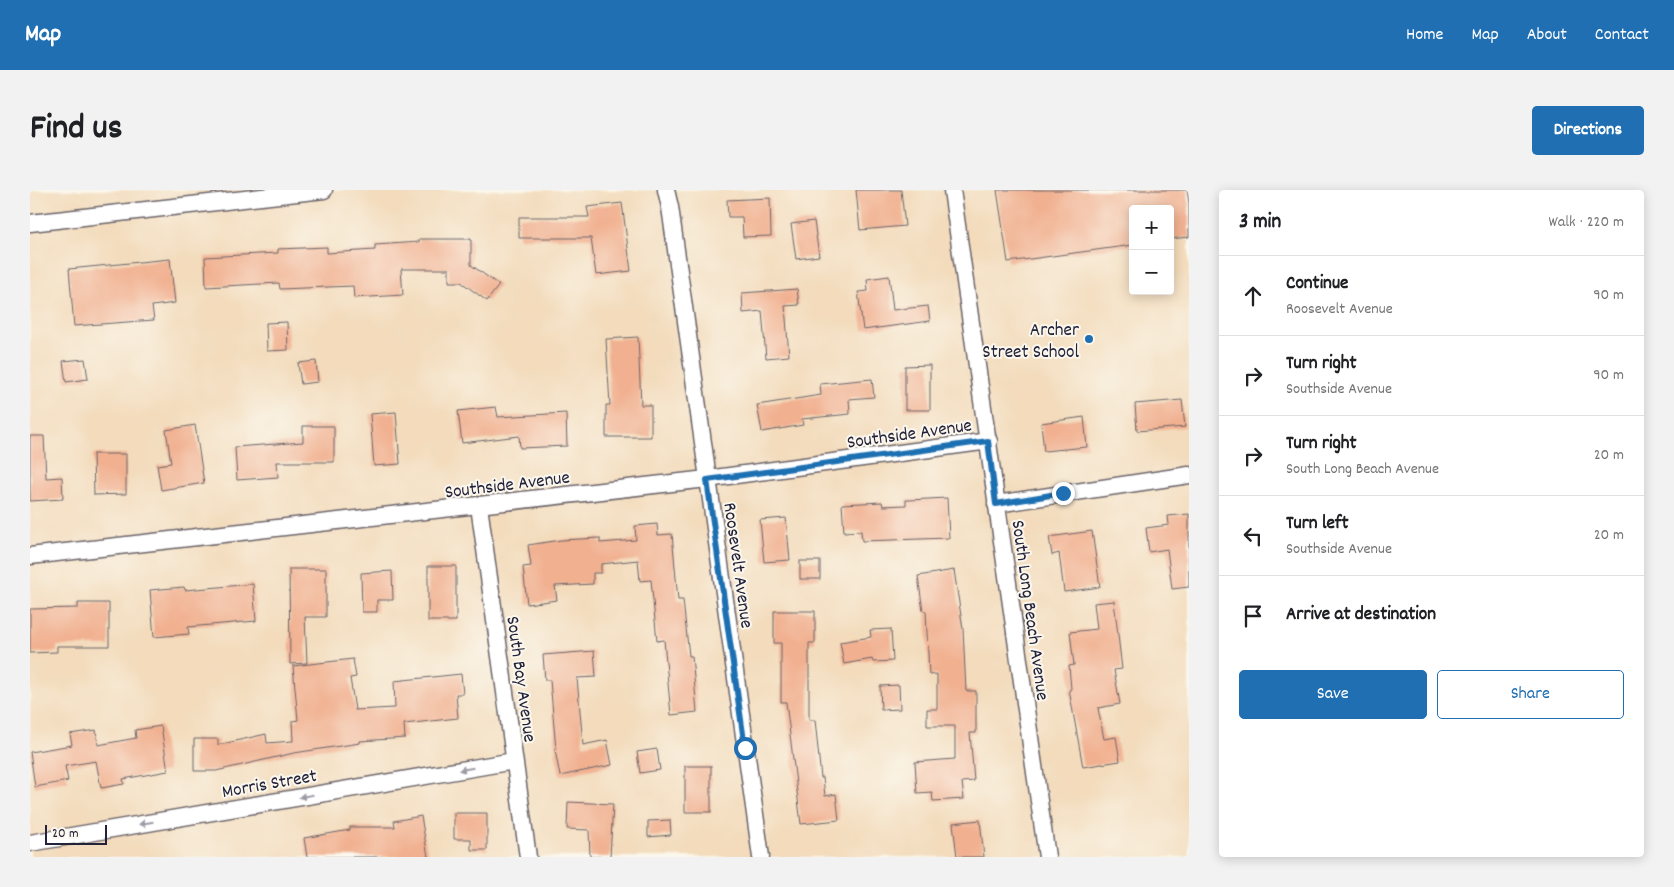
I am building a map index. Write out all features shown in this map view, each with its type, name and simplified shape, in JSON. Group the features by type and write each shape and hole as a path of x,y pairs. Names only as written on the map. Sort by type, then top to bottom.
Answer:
{"street":[{"path":"30,223 324,190"},
{"name":"Roosevelt Avenue","path":"666,190 670,207 761,857"},
{"name":"South Long Beach Avenue","path":"952,190 1047,857"},
{"name":"Southside Avenue","path":"30,556 707,480 988,441"},
{"path":"996,504 1189,475"},
{"name":"South Bay Avenue","path":"480,506 528,857"},
{"name":"Morris Street","path":"30,843 514,761"}],"building":[{"path":"856,190 901,190 905,226 860,230"},
{"path":"997,190 1187,190 1189,237 1174,239 1174,205 1129,205 1129,246 1008,262"},
{"path":"770,198 771,236 743,237 742,217 728,217 727,200"},
{"path":"622,203 631,271 596,275 591,238 519,238 519,217 589,217 587,207"},
{"path":"814,221 819,256 796,259 791,224"},
{"path":"419,239 471,239 471,265 499,285 487,301 461,282 449,282 449,269 401,269 403,295 354,298 353,286 280,289 279,283 206,287 205,257 278,253 278,249 327,247 327,253 375,250 375,245 419,242"},
{"path":"170,259 175,303 152,306 154,320 74,326 69,269"},
{"path":"889,276 893,310 928,306 930,321 863,330 858,292 868,291 867,279"},
{"path":"797,289 799,305 785,306 789,356 766,358 762,311 743,313 742,293"},
{"path":"287,322 288,350 267,351 266,323"},
{"path":"638,337 641,405 651,405 651,437 606,437 606,405 610,405 606,339"},
{"path":"85,359 88,379 66,382 63,361"},
{"path":"316,361 318,382 301,384 298,363"},
{"path":"930,365 930,410 905,410 905,366"},
{"path":"872,379 874,397 849,399 850,414 802,419 803,425 762,432 757,405 821,395 820,384"},
{"path":"1182,400 1185,427 1137,431 1135,404"},
{"path":"496,407 498,417 566,413 567,446 520,448 519,436 462,443 458,411"},
{"path":"396,412 400,464 374,466 370,414"},
{"path":"1084,417 1087,447 1044,451 1041,423"},
{"path":"195,425 204,483 161,490 157,465 171,463 166,430"},
{"path":"303,426 334,426 334,462 277,462 278,477 237,480 235,447 303,442"},
{"path":"30,436 44,436 46,478 62,477 63,499 30,501"},
{"path":"93,454 126,454 126,494 94,495"},
{"path":"947,498 949,538 862,541 861,531 844,532 842,504 882,502 883,506 906,505 906,500"},
{"path":"1189,514 1189,587 1172,589 1167,549 1149,552 1146,528 1169,525 1168,516"},
{"path":"786,518 790,560 764,562 760,520"},
{"path":"657,524 658,535 672,534 678,600 683,600 689,656 692,656 697,712 671,715 664,640 657,641 651,580 640,581 638,560 601,564 601,573 593,573 593,584 555,586 557,600 527,604 523,567 531,566 528,545 561,540 600,538 600,543 636,540 635,526"},
{"path":"1092,531 1100,587 1064,592 1059,553 1052,555 1049,537"},
{"path":"800,561 820,561 820,579 800,579"},
{"path":"428,566 456,566 456,621 428,621"},
{"path":"289,569 326,569 326,617 305,617 307,663 290,664"},
{"path":"954,570 963,629 966,691 976,691 976,733 970,733 974,781 962,782 964,799 933,801 932,792 917,793 915,762 955,759 955,726 927,726 927,709 937,709 937,674 929,675 926,611 923,611 918,576"},
{"path":"392,571 393,600 377,600 377,612 362,612 361,573"},
{"path":"253,584 256,621 188,627 189,634 154,637 150,590 184,587 185,590"},
{"path":"1114,601 1122,669 1114,670 1120,704 1098,708 1104,739 1116,737 1120,761 1083,767 1069,690 1071,689 1069,666 1074,665 1070,632 1097,629 1094,603"},
{"path":"78,603 109,603 109,646 57,646 57,652 30,653 30,609 78,608"},
{"path":"774,611 815,611 815,643 809,643 809,720 815,720 821,778 823,778 825,796 836,794 839,820 801,824 786,702 781,702 781,643 774,643"},
{"path":"891,629 893,661 873,662 872,659 844,664 840,642 871,637 870,630"},
{"path":"594,651 596,677 577,678 583,745 607,740 612,765 560,776 555,750 550,680 545,680 543,655"},
{"path":"353,659 356,677 350,678 355,710 395,708 394,681 461,674 463,694 456,694 458,718 404,724 405,738 360,741 360,743 294,753 216,771 194,771 194,739 218,739 218,745 266,734 267,743 293,741 292,721 298,720 293,666"},
{"path":"899,685 900,709 881,710 880,686"},
{"path":"161,726 168,771 123,779 124,784 101,788 96,761 65,766 68,781 35,787 30,752 72,745 70,734 96,730 98,745 136,738 135,730"},
{"path":"657,749 660,770 640,773 637,752"},
{"path":"685,766 711,766 711,812 685,812"},
{"path":"568,802 613,804 610,857 590,857 589,830 567,829"},
{"path":"454,813 487,813 487,850 471,850 471,839 454,839"},
{"path":"421,816 428,857 307,857 304,838 350,830 350,827 395,827 394,821"},
{"path":"670,820 671,835 648,837 648,821"},
{"path":"980,820 984,857 957,857 953,823"}],"place":[{"name":"Archer Street School","path":"1089,339"}],"route":[{"path":"745,748 707,480 988,441 996,504 1063,493"}]}
